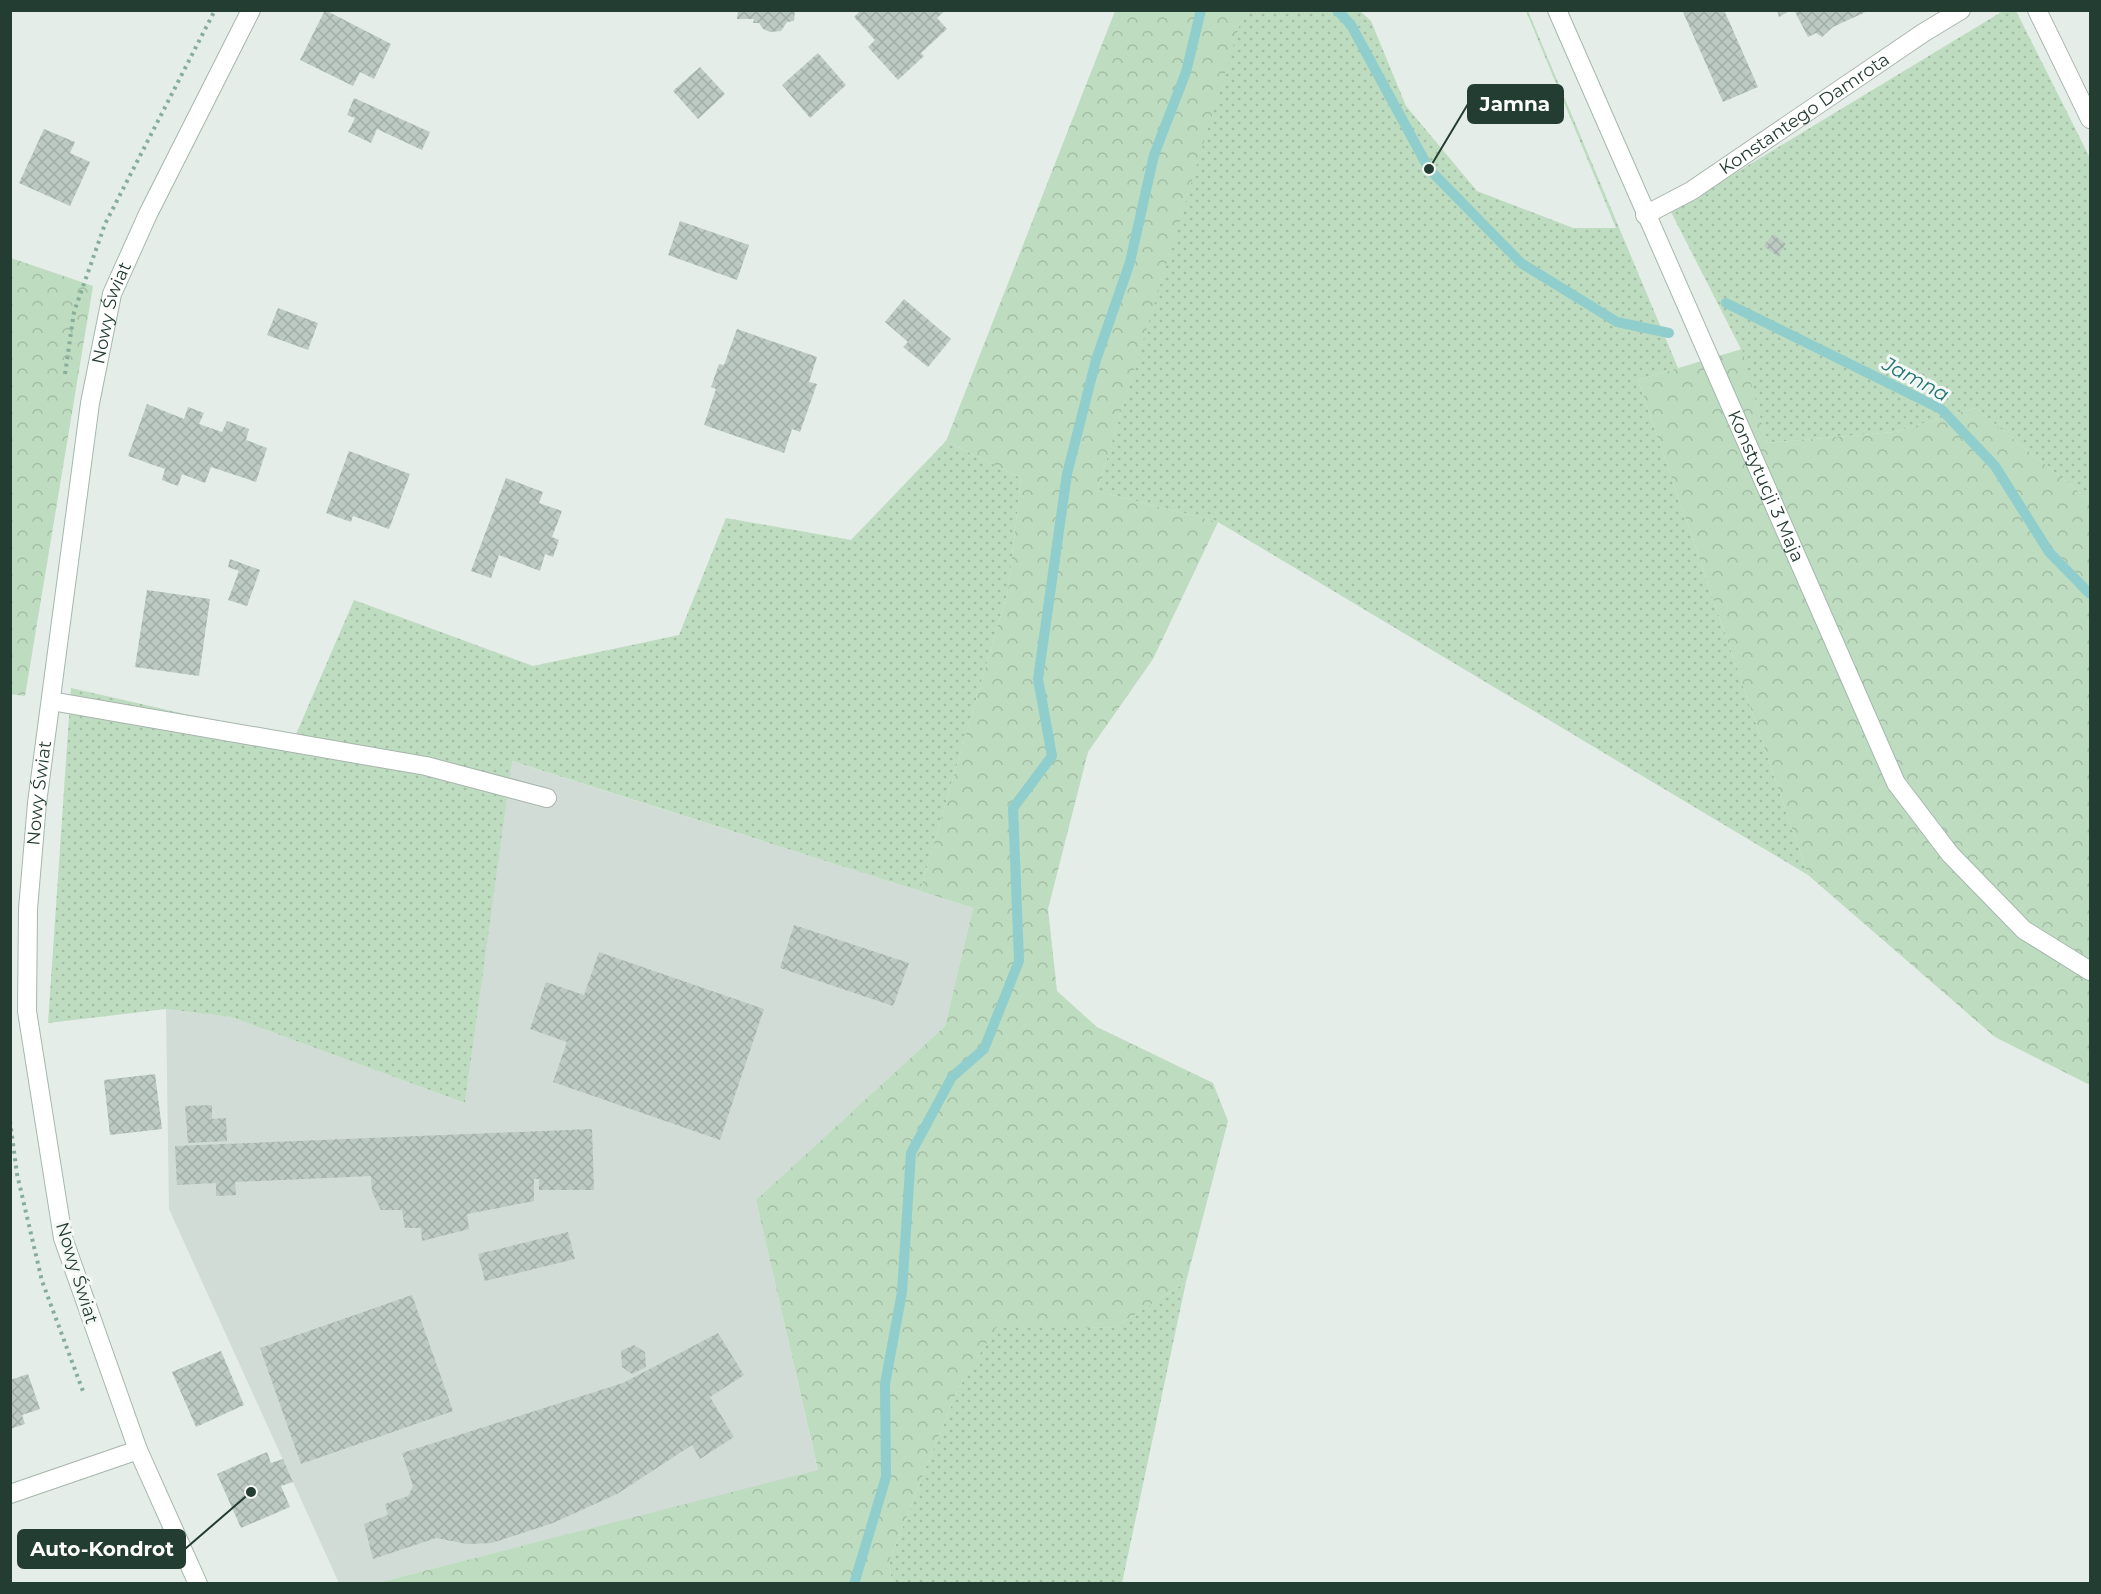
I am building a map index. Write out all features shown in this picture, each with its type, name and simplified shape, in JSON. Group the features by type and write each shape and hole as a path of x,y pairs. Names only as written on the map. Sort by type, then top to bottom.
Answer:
{"street":[{"name":"Nowy Świat","path":"198,1584 138,1450 63,1238 27,1011 28,909 37,803 90,403 112,294 148,214 251,10"},
{"name":"Konstytucji 3 Maja","path":"1557,10 1896,783 1950,854 2024,930 2091,971"},
{"name":"Konstantego Damrota","path":"1645,215 1691,191 1923,33 1961,10"},
{"path":"2037,10 2091,119"},
{"path":"51,700 426,766 548,798"},
{"path":"10,1494 138,1450"}],"shaded area":[{"path":"511,761 973,908 945,1026 756,1200 818,1471 377,1583 339,1583 169,1209 166,1009 231,1017 465,1103"}],"green space":[{"path":"1243,10 1097,491 1218,522 1153,659 1088,752 1048,909 1057,991 1097,1027 1213,1083 1228,1121 1186,1282 1114,1328 998,1325 958,1389 930,1457 889,1562 892,1583 377,1583 818,1470 756,1200 945,1026 973,908 920,891 1008,591 1021,478 946,441 1115,11"},
{"path":"1243,11 1360,11 1371,21 1406,106 1477,191 1573,228 1616,228 1526,11 1528,11 1678,368 1638,380 1808,875 1218,522 1097,491"},
{"path":"2003,11 2016,11 2090,158 2090,501 1975,408 1894,432 1767,443 1741,349 1671,212"},
{"path":"11,258 93,286 25,696 10,694"},
{"path":"1742,349 1767,443 1894,432 1975,408 2090,501 2090,1085 1995,1037 1808,875 1638,380"},
{"path":"946,441 1021,478 1008,591 920,891 512,761 465,1103 231,1017 166,1009 48,1023 71,688 294,739 354,600 533,666 679,635 726,518 851,540"},
{"path":"1186,1282 1122,1583 892,1583 889,1562 930,1457 958,1389 998,1324 1114,1328"}],"building":[{"path":"325,10 391,44 374,79 360,72 353,86 300,60"},
{"path":"738,10 795,10 794,21 787,22 781,31 770,32 763,29 759,23 753,23 754,19 737,19"},
{"path":"861,10 946,10 937,18 947,29 921,53 924,56 898,80 868,47 875,40 854,17"},
{"path":"1682,10 1724,10 1758,87 1723,102"},
{"path":"1777,10 1791,10 1779,17"},
{"path":"1794,10 1870,10 1833,27 1822,37 1816,33 1808,37"},
{"path":"818,53 846,85 810,118 782,85"},
{"path":"700,67 725,94 698,119 673,91"},
{"path":"354,98 430,132 422,150 377,129 371,143 348,132 355,118 347,115"},
{"path":"44,129 75,142 70,153 90,162 70,206 19,183"},
{"path":"680,221 749,245 737,280 668,255"},
{"path":"1773,234 1786,244 1777,256 1764,246"},
{"path":"904,299 951,339 928,367 903,347 908,342 885,322"},
{"path":"278,308 318,323 308,350 267,335"},
{"path":"737,329 817,357 809,382 817,384 800,432 792,429 784,453 704,425 716,389 711,387 719,364 724,365"},
{"path":"147,404 184,419 188,407 204,413 199,424 222,432 227,421 249,429 246,440 267,448 256,482 211,467 205,483 182,474 178,486 162,480 165,469 128,456"},
{"path":"349,451 410,474 389,529 353,516 351,522 326,513"},
{"path":"506,478 543,492 539,503 562,511 552,537 559,540 553,557 545,554 540,571 499,555 491,578 471,571"},
{"path":"230,559 260,570 247,606 228,600 239,571 228,567"},
{"path":"147,590 210,599 199,676 135,667"},
{"path":"794,925 909,963 893,1006 780,968"},
{"path":"599,952 764,1009 720,1140 553,1082 567,1042 530,1029 546,982 584,995"},
{"path":"155,1074 162,1129 110,1135 104,1080"},
{"path":"212,1105 212,1119 226,1118 227,1141 188,1143 185,1106"},
{"path":"592,1129 594,1190 539,1190 539,1179 534,1179 534,1201 467,1214 469,1229 422,1241 421,1228 405,1228 402,1210 381,1210 372,1192 371,1176 235,1182 236,1195 216,1196 216,1183 177,1185 175,1146"},
{"path":"568,1232 575,1259 485,1281 478,1254"},
{"path":"412,1295 453,1411 301,1464 260,1348"},
{"path":"718,1333 744,1375 710,1397 734,1437 700,1459 692,1445 617,1494 553,1523 492,1543 467,1544 436,1538 373,1559 364,1524 388,1515 385,1504 408,1496 413,1486 402,1453 623,1383"},
{"path":"634,1345 645,1352 646,1367 632,1374 622,1367 621,1351"},
{"path":"221,1351 244,1405 196,1427 172,1372"},
{"path":"28,1374 40,1409 22,1415 25,1424 10,1429 10,1380"},
{"path":"267,1452 271,1463 283,1459 293,1482 281,1486 290,1507 241,1528 217,1474"}],"waterway":[{"path":"854,1584 886,1477 885,1384 902,1292 911,1153 952,1077 984,1049 1019,961 1013,808 1052,756 1038,679 1067,474 1096,360 1130,262 1154,155 1186,72 1201,10"},
{"name":"Jamna","path":"1337,10 1351,25 1429,169 1521,263 1617,322 1669,333"},
{"name":"Jamna","path":"1726,303 1941,409 1995,466 2049,552 2090,594"}],"place":[{"name":"Jamna","path":"1429,169"},
{"name":"Auto-Kondrot","path":"251,1492"}]}
